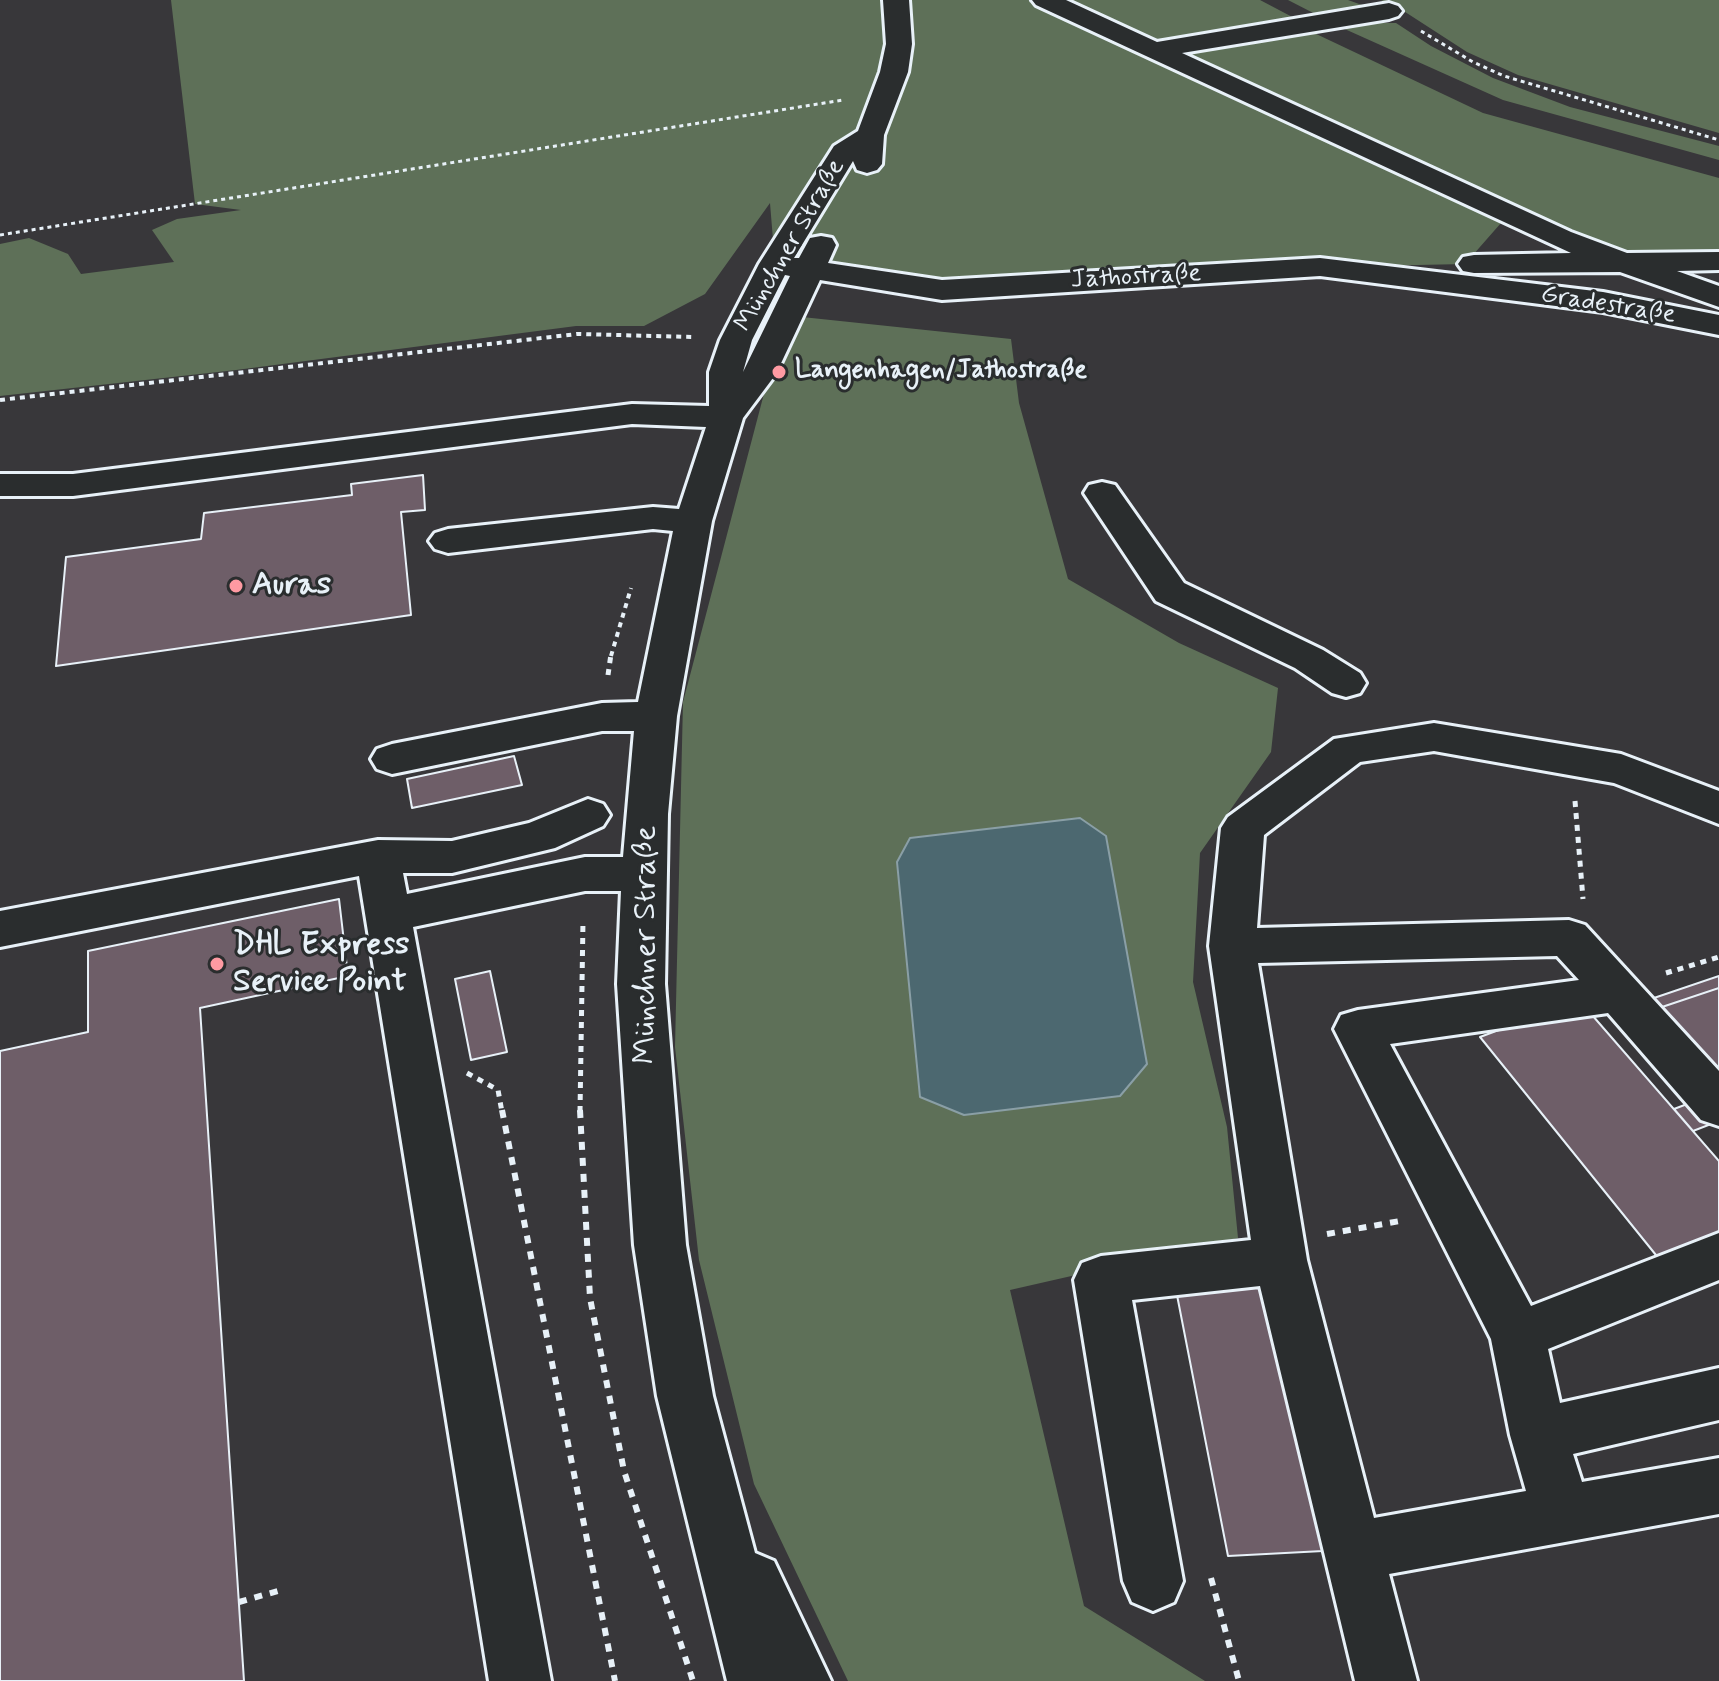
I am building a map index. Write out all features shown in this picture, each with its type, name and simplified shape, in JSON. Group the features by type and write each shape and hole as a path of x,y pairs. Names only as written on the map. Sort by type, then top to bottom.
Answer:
{"street":[{"name":"Münchner Straße","path":"726,417 759,374 806,270 868,162 870,135 884,102 899,44 896,0"},
{"path":"1045,0 1560,239 1711,292"},
{"path":"1155,50 1389,11"},
{"name":"Münchner Straße","path":"758,1681 685,1396 660,1245 641,984 646,814 656,716 694,521 726,417 726,372 736,340 775,264 844,152 870,135"},
{"path":"1320,267 1719,261"},
{"name":"Jathostraße","path":"775,264 942,290 1320,267 1497,289"},
{"path":"1497,289 1711,292"},
{"name":"Gradestraße","path":"1497,289 1603,302 1719,325"},
{"path":"0,485 73,485 632,414 726,417"},
{"path":"1102,493 1170,592 1309,659 1346,683"},
{"path":"448,541 653,518 694,521"},
{"path":"392,759 602,717 656,716"},
{"path":"1386,1681 1280,1260 1232,946 1243,828 1349,749 1434,737 1621,769 1719,808"},
{"path":"0,929 378,856 452,857 539,837 588,815 646,814"},
{"path":"378,856 520,1681"},
{"path":"388,915 585,874 643,874"},
{"path":"1232,946 1569,938 1719,1105"},
{"path":"1562,1514 1539,1435 1518,1336 1358,1029 1621,993"},
{"path":"1518,1336 1719,1256"},
{"path":"1153,1581 1101,1280 1280,1260"},
{"path":"1539,1435 1719,1394"},
{"name":"Münchner Straße","path":"704,1476 800,1681"},
{"path":"1353,1551 1719,1486"}],"path":[{"path":"1389,11 1444,46 1504,76 1719,140"},
{"path":"0,235 850,99 884,102"},
{"path":"0,400 577,334 649,334 736,340"},
{"path":"1572,761 1584,907"},
{"path":"455,1066 498,1090 615,1681"},
{"path":"239,1602 278,1591"}],"green space":[{"path":"171,0 1260,0 1298,20 1156,49 1508,215 1465,264 1320,267 942,290 775,264 770,203 705,294 644,326 576,326 236,370 0,396 0,244 29,238 68,254 81,274 174,262 152,230 177,219 241,210 195,204"},
{"path":"1288,0 1348,0 1373,9 1325,19"},
{"path":"1381,0 1719,0 1719,133 1518,75 1467,52 1399,8"},
{"path":"1396,23 1431,46 1493,78 1570,107 1719,146 1719,160 1503,100 1338,26"},
{"path":"1312,32 1483,113 1719,178 1719,256 1618,256 1176,54"},
{"path":"802,317 1011,339 1019,403 1068,579 1179,643 1278,688 1271,752 1200,853 1193,982 1227,1127 1238,1238 1010,1290 1084,1606 1205,1681 848,1681 754,1484 699,1260 675,1047 683,702 766,386"}],"water":[{"path":"1080,818 1106,836 1147,1064 1120,1096 964,1115 920,1097 897,862 910,838"}],"building":[{"name":"Auras","path":"423,475 425,510 401,512 411,615 56,666 66,557 201,539 204,513 352,495 351,484"},
{"path":"514,756 522,785 412,808 407,779"},
{"path":"339,899 348,976 200,1008 244,1681 0,1681 0,1051 88,1032 88,951"},
{"path":"490,971 507,1052 471,1060 455,979"},
{"path":"1719,976 1719,988 1659,1008 1651,999"},
{"path":"1719,988 1719,1073 1659,1008"},
{"path":"1579,1000 1719,1161 1719,1241 1664,1265 1480,1037"},
{"path":"1719,1092 1719,1121 1693,1131 1674,1109"},
{"path":"1262,1286 1323,1551 1228,1556 1176,1290"}],"place":[{"name":"Langenhagen/Jathostraße","path":"779,372"},
{"name":"Auras","path":"236,586"},
{"name":"DHL Express Service Point","path":"217,964"}]}
